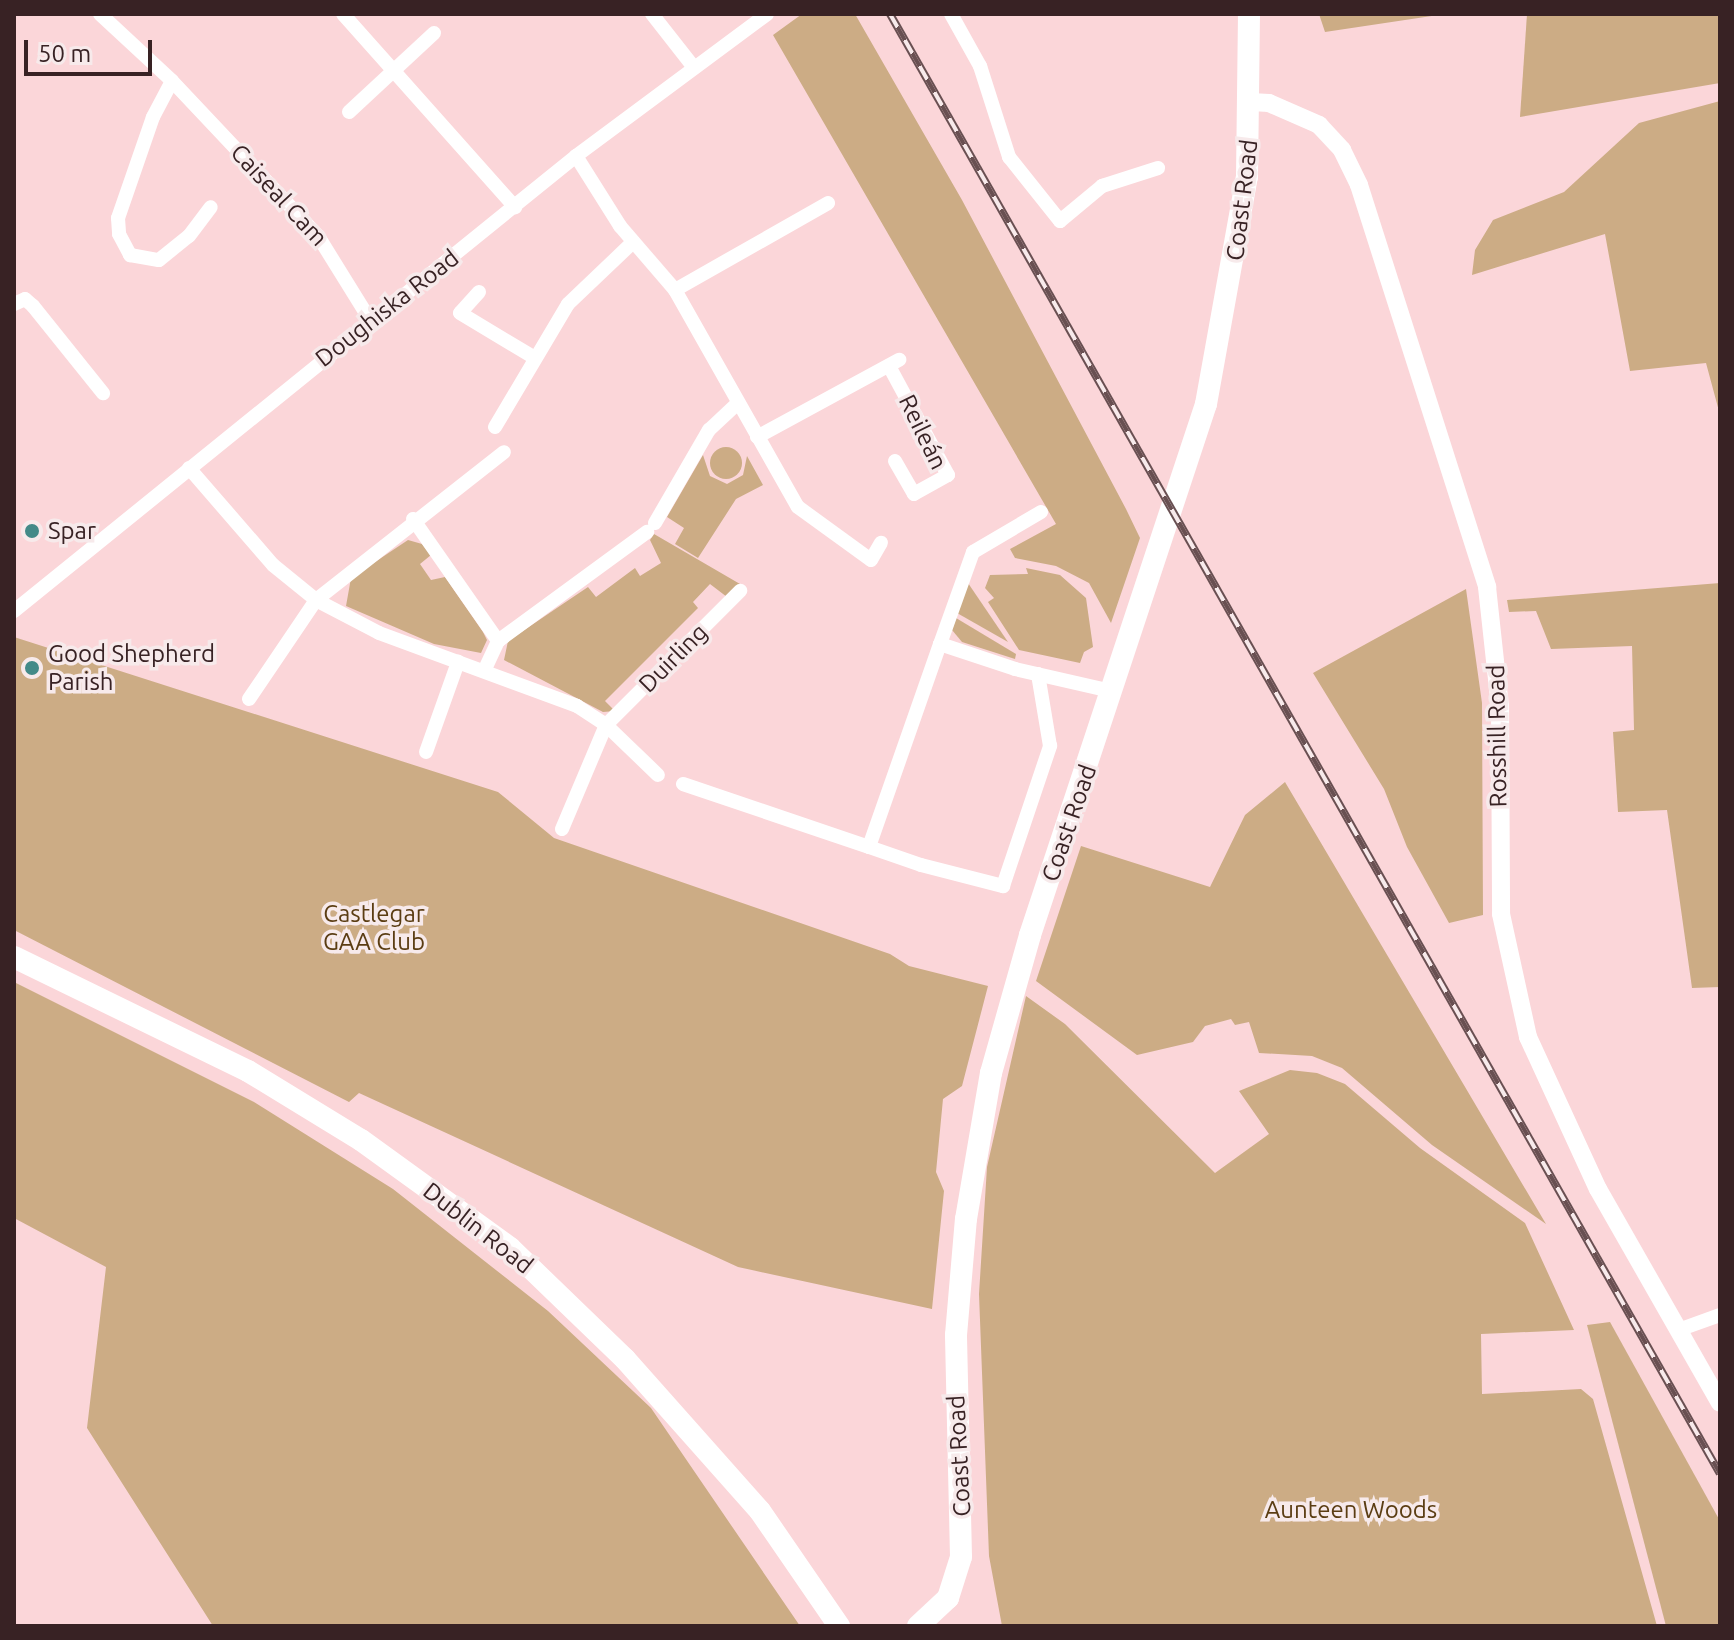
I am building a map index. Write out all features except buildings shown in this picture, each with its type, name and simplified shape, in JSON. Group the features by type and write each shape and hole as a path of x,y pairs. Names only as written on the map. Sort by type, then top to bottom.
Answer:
{"main road":[{"name":"Coast Road","path":"918,1626 948,1598 961,1557 956,1335 966,1219 991,1073 1111,691 1206,404 1230,292 1247,177 1251,102 1249,14"},
{"name":"Dublin Road","path":"14,957 248,1071 361,1140 510,1248 625,1359 760,1511 839,1626"}],"street":[{"name":"Caiseal Cam","path":"100,14 172,81 330,250 370,320"},
{"path":"343,14 515,207"},
{"path":"652,14 692,65"},
{"name":"Doughiska Road","path":"15,607 576,156 692,65 767,14"},
{"path":"951,14 980,66 1009,157 1060,221 1102,186 1158,168"},
{"path":"349,112 396,72 434,33"},
{"path":"172,81 153,117 118,218 119,234 130,255 159,260 189,236 211,207"},
{"name":"Rosshill Road","path":"1251,102 1269,103 1319,125 1342,150 1359,185 1487,587 1500,706 1501,914 1528,1037 1592,1177 1715,1382 1720,1403"},
{"path":"576,156 633,242 675,290 757,437 807,516 871,560 881,543"},
{"path":"675,290 828,203"},
{"path":"495,427 568,304 633,242"},
{"path":"479,292 460,313 535,358"},
{"path":"14,304 25,299 33,306 103,393"},
{"name":"Reileán","path":"757,437 894,363 948,475 914,494 895,461"},
{"path":"485,669 498,641 651,528 709,430 738,403"},
{"path":"249,699 316,600 413,519 504,452"},
{"path":"189,468 273,565 316,600 379,633 485,669 577,706 606,725 658,775"},
{"path":"869,847 973,552 1041,512"},
{"path":"413,519 498,641"},
{"name":"Duirling","path":"562,829 606,725 740,591"},
{"path":"940,644 1038,674 1111,691"},
{"path":"426,752 458,662"},
{"path":"683,784 869,847 1003,886 1050,746 1038,674"},
{"path":"1681,1329 1720,1315"}],"green space":[{"path":"802,14 855,14 962,200 1126,509 1140,538 1111,623 1089,583 1056,566 1015,558 1010,549 1056,524 773,35"},
{"path":"1319,14 1445,14 1325,32"},
{"path":"1527,14 1720,14 1720,83 1520,117"},
{"path":"1720,101 1720,415 1706,363 1630,371 1605,234 1472,275 1475,250 1493,220 1564,192 1639,123"},
{"path":"726,447 738,451 742,463 738,475 726,479 714,475 710,463 714,451"},
{"path":"703,455 710,476 727,484 743,475 747,456 763,485 736,499 698,558 675,544 684,528 667,517"},
{"path":"654,534 740,584 727,597 710,584 693,602 698,608 605,701 615,711 603,712 504,660 508,641 588,587 596,597 635,568 640,576 661,563 650,540"},
{"path":"408,540 422,544 431,555 420,564 431,580 445,577 483,632 487,640 481,653 434,644 346,606 351,578"},
{"path":"1026,568 1060,575 1086,598 1093,647 1084,652 1080,663 1019,650 988,602 994,598 985,588 990,575 1028,574"},
{"path":"968,583 1008,642 957,613"},
{"path":"1720,583 1720,987 1692,988 1667,810 1618,812 1613,732 1634,730 1632,646 1551,649 1536,611 1509,612 1507,600"},
{"path":"1466,589 1482,703 1483,915 1449,923 1407,847 1384,789 1313,673"},
{"path":"956,618 1016,654 1015,659 962,642 952,630"},
{"name":"Castlegar GAA Club","path":"14,637 498,792 554,838 890,954 909,966 988,986 962,1086 943,1099 936,1172 944,1191 932,1309 738,1267 359,1093 349,1102 14,930"},
{"path":"1285,782 1546,1224 1432,1145 1342,1068 1312,1056 1259,1053 1249,1022 1235,1025 1231,1019 1205,1026 1193,1042 1137,1055 1036,981 1081,846 1210,887 1245,815"},
{"path":"14,982 254,1102 393,1189 548,1311 651,1408 800,1626 213,1626 87,1428 106,1267 14,1218"},
{"name":"Aunteen Woods","path":"1026,996 1065,1024 1215,1173 1269,1134 1239,1091 1290,1070 1317,1073 1345,1084 1420,1148 1525,1223 1574,1330 1481,1334 1482,1394 1581,1389 1593,1399 1657,1626 1002,1626 989,1556 979,1294 987,1167"},
{"path":"1610,1322 1720,1521 1720,1626 1666,1626 1587,1325"}],"railway":[{"path":"890,14 1720,1474"}],"place":[{"name":"Spar","path":"32,531"},
{"name":"Good Shepherd Parish","path":"32,668"}]}
